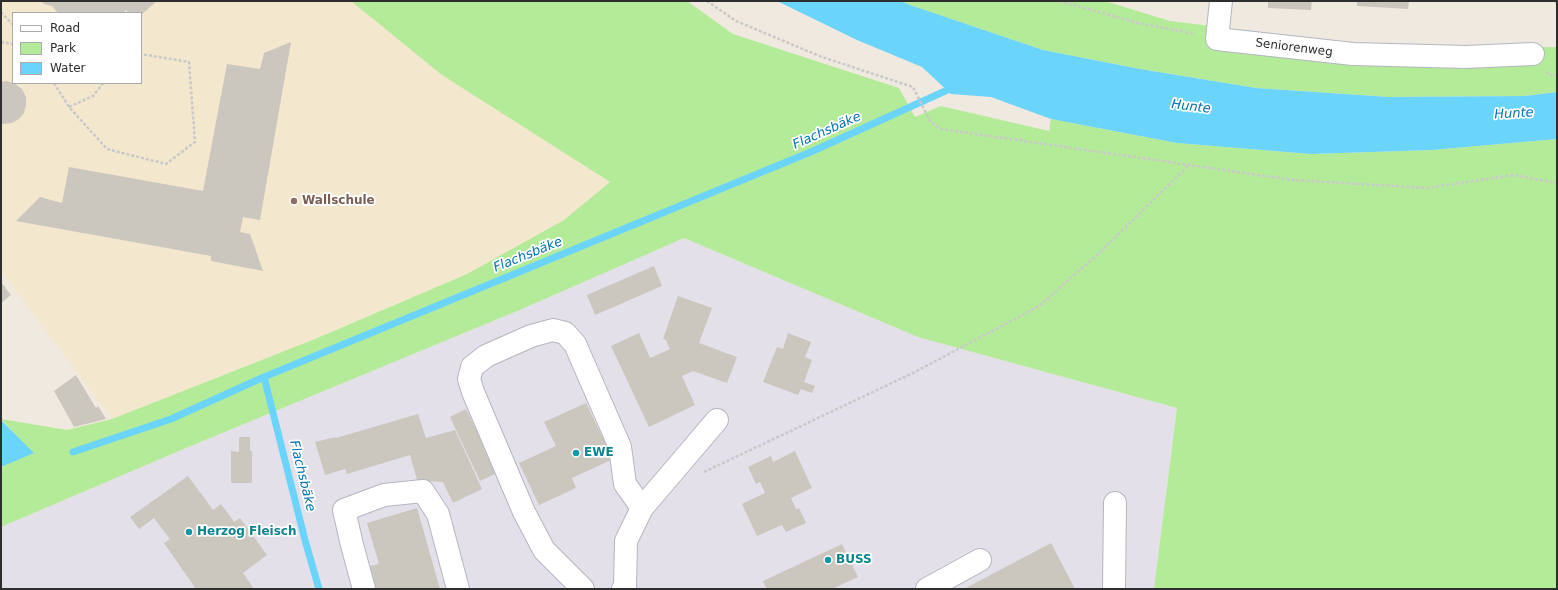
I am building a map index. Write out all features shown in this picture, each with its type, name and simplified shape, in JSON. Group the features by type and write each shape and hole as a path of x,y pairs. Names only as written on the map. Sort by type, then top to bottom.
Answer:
{"street":[{"path":"1217,39 1221,1"},
{"name":"Seniorenweg","path":"1217,39 1353,54 1466,57 1533,54"},
{"path":"583,589 544,550 524,512 473,392 469,379 472,367 486,356 532,336 553,330 565,333 575,344 620,447 625,484 642,508"},
{"path":"626,589 626,541 642,508 717,420"},
{"path":"364,589 344,510 384,495 423,491 438,514 458,589"},
{"path":"1114,589 1115,503"},
{"path":"926,589 980,560"}],"path":[{"path":"707,1 736,21 822,57 913,87 930,121 941,128 1188,166 1293,180 1427,188 1512,175 1557,183"},
{"path":"1059,1 1138,23 1217,39"},
{"path":"1556,1 1557,7"},
{"path":"1,12 12,24"},
{"path":"1,42 12,44"},
{"path":"55,84 69,107 107,149 166,164 196,142 189,62 142,54"},
{"path":"69,107 93,96 102,84"},
{"path":"699,474 913,373 1039,306 1097,255 1188,166"}],"shaded area":[{"name":"Wallschule","path":"1,1 351,1 442,75 610,182 564,220 467,274 315,339 112,419 1,271"},
{"path":"684,238 918,337 1177,408 1154,589 1,589 1,527 186,448 522,309"}],"green space":[{"path":"351,1 687,1 733,34 899,88 915,117 941,106 1049,131 1051,119 1177,143 1311,154 1432,150 1557,139 1557,589 1154,589 1177,408 918,337 684,238 522,309 186,448 1,527 1,467 33,453 1,419 67,430 112,419 315,339 467,274 564,220 610,182 442,75"},
{"path":"901,1 1105,1 1170,21 1391,48 1557,47 1557,92 1525,96 1389,97 1256,88 1140,69 1043,50"}],"water":[{"name":"Hunte","path":"777,1 901,1 1043,50 1140,69 1256,88 1389,97 1525,96 1557,92 1557,139 1432,150 1311,154 1177,143 1051,119 991,97 951,94 922,67 857,40"},
{"path":"1,420 34,453 1,467"}],"building":[{"path":"41,1 157,1 142,14 142,12 127,12 126,10 124,12 57,12 52,6 44,4"},
{"path":"1268,1 1312,1 1311,10 1268,8"},
{"path":"1357,1 1409,1 1408,9 1357,6"},
{"path":"291,42 260,220 243,217 240,232 250,234 263,271 211,261 211,256 16,221 40,197 62,203 69,167 203,191 227,64 260,69 264,53"},
{"path":"7,81 15,84 22,89 26,97 24,113 19,119 12,123 1,123 1,82"},
{"path":"654,266 662,286 595,315 587,295"},
{"path":"1,282 11,295 1,303"},
{"path":"678,296 712,308 699,343 737,357 727,383 693,371 682,376 695,405 649,427 611,346 639,333 650,358 670,349 666,340 663,339"},
{"path":"788,333 811,342 805,357 812,360 804,382 815,386 812,393 801,389 798,395 763,382 777,347 783,349"},
{"path":"76,375 96,408 98,406 106,419 74,427 54,391"},
{"name":"EWE","path":"586,403 613,459 572,478 576,488 539,505 519,463 556,446 544,422"},
{"path":"466,409 497,473 480,481 450,417"},
{"path":"418,414 426,438 455,430 482,489 453,503 443,482 417,480 410,455 347,474 345,469 325,475 315,442 336,438"},
{"path":"239,437 250,437 250,451 252,451 252,483 231,483 231,451 239,452"},
{"path":"795,451 812,488 791,498 796,509 799,508 806,523 786,532 782,525 757,536 742,504 765,493 760,482 756,484 748,467 771,456 773,462"},
{"name":"Herzog Fleisch","path":"188,476 213,510 221,504 234,522 240,518 267,555 243,573 254,589 196,589 164,543 170,539 154,518 139,529 130,517"},
{"path":"417,508 440,589 376,589 370,566 379,564 367,523"},
{"path":"1051,543 1075,589 964,589"},
{"name":"BUSS","path":"842,544 858,577 832,589 767,589 763,581"}],"waterway":[{"name":"Flachsbäke","path":"319,589 305,540 264,377 813,151 954,87"},
{"path":"73,452 171,419 264,377"}],"place":[{"name":"Wallschule","path":"294,201"},
{"name":"EWE","path":"576,453"},
{"name":"Herzog Fleisch","path":"189,532"},
{"name":"BUSS","path":"828,560"}]}
